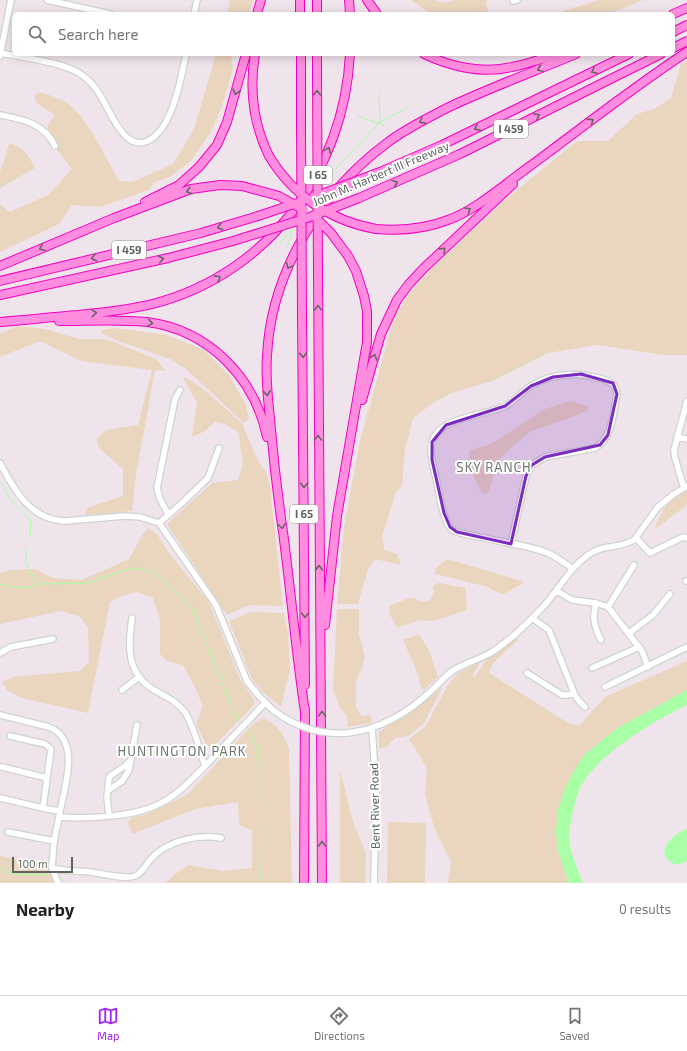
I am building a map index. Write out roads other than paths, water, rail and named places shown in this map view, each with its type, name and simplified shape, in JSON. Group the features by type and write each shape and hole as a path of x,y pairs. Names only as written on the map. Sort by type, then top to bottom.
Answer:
{"highway":[{"path":"258,12 261,0"},
{"path":"262,12 264,0"},
{"path":"300,0 300,12"},
{"path":"317,0 317,12"},
{"path":"348,0 350,12"},
{"path":"367,0 376,12"},
{"path":"675,13 687,8"},
{"path":"675,31 687,25"},
{"path":"675,47 687,41"},
{"path":"255,56 252,84 253,107 260,137 269,156 286,180 312,204 322,211 346,222 376,229 399,230 415,229 432,225 449,220 470,210 648,78 687,52"},
{"path":"114,218 179,185 199,167 217,145 227,122 245,56"},
{"name":"I 65","path":"301,56 305,584 304,883"},
{"name":"I 65","path":"317,56 322,883"},
{"path":"0,322 106,312 154,304 182,295 202,286 222,275 249,256 265,243 290,217 313,184 331,143 341,114 346,92 350,56"},
{"path":"428,56 441,62 462,67 495,69 511,68 550,56"},
{"path":"305,712 275,473 267,390 266,357 270,328 282,282 293,256 309,228 329,200 363,162 387,142 421,121 468,98 571,56"},
{"name":"John M. Harbert III Freeway","path":"0,281 201,232 258,216 326,193 380,172 442,145 625,56"},
{"name":"John M. Harbert III Freeway","path":"0,295 168,258 233,241 307,218 359,198 460,154 657,56"},
{"path":"354,421 364,394 381,334 397,300 424,268 537,161"},
{"path":"0,266 114,218 191,189 220,185 242,186 279,196 308,212 331,233 348,256 356,271 364,296 368,329 354,421 337,516 321,664"},
{"path":"13,321 148,322 181,331 204,343 216,351 234,368 252,394 266,428 275,473"}],"street":[{"path":"12,0 0,54 66,67 82,74 94,85 121,132 131,141 141,143 152,139 162,129 173,105 186,56"},
{"path":"47,0 101,12"},
{"path":"194,12 197,0"},
{"path":"0,115 27,121 35,125 49,136 54,146"},
{"path":"512,544 526,476 532,465 545,457 595,448 600,445 608,434 617,394 616,388 610,381 575,374 553,377 531,386 515,400 505,406 451,423 441,429 435,436 432,446 432,460 444,512 450,527 458,532 551,554 573,570"},
{"path":"168,514 160,499 157,488 174,399 180,390"},
{"path":"0,463 17,492 29,506 43,516 57,521 65,521 125,516 140,517 159,523 216,605 247,681 265,703 274,711 292,722 313,730 330,733 348,733 372,728 389,721 414,705 431,692 452,672 500,646 532,618 557,591 582,560 592,552 601,548 628,544 636,538 658,507 685,487 674,454 687,401"},
{"path":"677,437 687,440"},
{"path":"159,523 208,478 219,448"},
{"path":"636,538 650,553 683,537 687,538"},
{"path":"608,607 634,565"},
{"path":"557,591 572,600 596,603 608,607 642,651 648,667"},
{"path":"629,633 653,615 670,594"},
{"path":"596,603 593,612 593,620 600,640"},
{"path":"132,618 131,662 139,677 153,689 170,698 184,711 190,720 205,766"},
{"path":"532,618 549,630 574,693 585,707"},
{"path":"0,653 10,647 53,639"},
{"path":"592,668 639,647"},
{"path":"605,687 687,647"},
{"path":"527,673 562,695 574,693"},
{"path":"122,690 139,677"},
{"path":"0,798 43,808 60,814 108,815 136,812 158,805 175,795 265,703"},
{"path":"0,715 56,730 62,737 68,751 69,762 54,841 52,868 58,883"},
{"path":"109,790 122,781 129,770 137,725"},
{"name":"Bent River Road","path":"372,728 376,789 374,883"},
{"path":"10,736 45,744 51,748 43,808"},
{"path":"108,815 107,797 110,776 130,762"},
{"path":"2,767 47,778"},
{"path":"8,832 54,841"},
{"path":"52,868 65,871 89,872 125,877 134,876 138,874 150,859 158,852 171,845 197,837 209,836 221,838"}],"waterway":[{"path":"379,93 379,123"},
{"path":"321,189 337,167 379,123 410,106"},
{"path":"357,116 384,125"},
{"path":"280,243 296,225"},
{"path":"287,248 293,229"},
{"path":"0,482 11,500 31,521 30,536"},
{"path":"26,548 26,563 38,584"},
{"path":"0,584 12,587 29,588 39,584 89,583 125,570 137,568 154,573 191,606 237,719 240,721"},
{"path":"248,730 254,739 259,754 260,883"},
{"path":"0,868 12,874 47,875"},
{"path":"61,878 66,883"}],"district":[{"name":"SKY RANCH","path":"494,467"},
{"name":"HUNTINGTON PARK","path":"182,751"}]}
